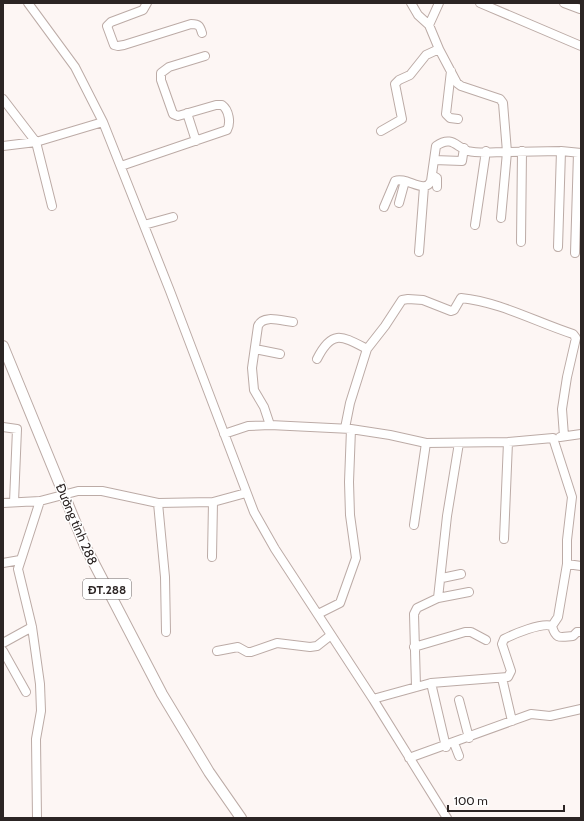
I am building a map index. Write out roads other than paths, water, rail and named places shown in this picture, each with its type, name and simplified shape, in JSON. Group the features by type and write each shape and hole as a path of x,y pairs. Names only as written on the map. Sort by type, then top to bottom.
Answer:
{"main road":[{"name":"Đường tỉnh 288","path":"3,346 85,546 162,694 209,772 241,818"}],"street":[{"path":"40,3 30,6 75,68 103,122 254,512 275,549 373,699 447,818"},
{"path":"147,3 143,10 111,22 107,26 114,45 124,45 191,24 197,24 200,26 202,33"},
{"path":"411,3 418,15 429,25 439,49 461,86 500,99 503,103 507,152 501,218"},
{"path":"429,25 439,3"},
{"path":"480,3 581,46"},
{"path":"564,3 581,10"},
{"path":"381,131 402,119 395,84 410,75 426,55 439,49"},
{"path":"120,166 227,130 229,124 226,108 222,105 216,105 176,115 171,111 161,80 161,73 169,67 205,56"},
{"path":"451,71 446,114 450,118 458,119"},
{"path":"3,99 36,142 52,206"},
{"path":"186,113 196,141"},
{"path":"3,146 36,142 103,122"},
{"path":"384,207 395,181 405,181 424,187 430,184 438,144 455,142 470,151 561,151 580,153 575,253"},
{"path":"434,160 462,161 464,148"},
{"path":"475,225 486,151"},
{"path":"521,242 522,151"},
{"path":"558,247 561,151"},
{"path":"432,175 437,178 437,187"},
{"path":"399,203 405,181"},
{"path":"419,252 424,187"},
{"path":"144,225 173,217"},
{"path":"318,614 340,603 356,558 350,515 348,429 350,403 367,349 386,326 402,300 423,300 451,311 454,310 460,299 477,300 573,334 576,340 567,377 562,409 564,436"},
{"path":"270,425 264,407 254,390 252,368 260,321 265,319 294,322"},
{"path":"317,359 329,341 334,337 342,338 367,349"},
{"path":"256,350 280,354"},
{"path":"224,434 248,426 270,425 348,429 390,435 426,443 508,442 581,434"},
{"path":"3,427 17,429 14,502"},
{"path":"554,438 572,497 567,540 568,564 558,617 552,626 554,635 557,637 573,636 577,632 581,632"},
{"path":"504,539 508,442"},
{"path":"414,525 426,443"},
{"path":"438,598 442,578 448,516 459,443"},
{"path":"3,503 40,501 78,491 102,491 158,503 213,502 246,493"},
{"path":"37,818 36,739 41,711 41,691 32,627 18,574 20,560 40,501"},
{"path":"212,557 213,502"},
{"path":"158,503 165,577 166,632"},
{"path":"3,563 20,560"},
{"path":"568,564 581,566"},
{"path":"442,578 461,574"},
{"path":"416,687 414,614 418,608 438,598 469,592"},
{"path":"373,699 431,683 508,677 511,671 502,641 536,627 552,626"},
{"path":"3,643 32,627"},
{"path":"414,647 465,632 471,632 486,640"},
{"path":"217,650 238,646 247,652 251,652 277,642 310,647 317,646 331,635"},
{"path":"3,651 26,692"},
{"path":"502,678 512,721"},
{"path":"431,683 446,747"},
{"path":"459,700 469,738"},
{"path":"410,758 446,747 531,714 550,716 581,709"},
{"path":"454,743 459,756"}]}
